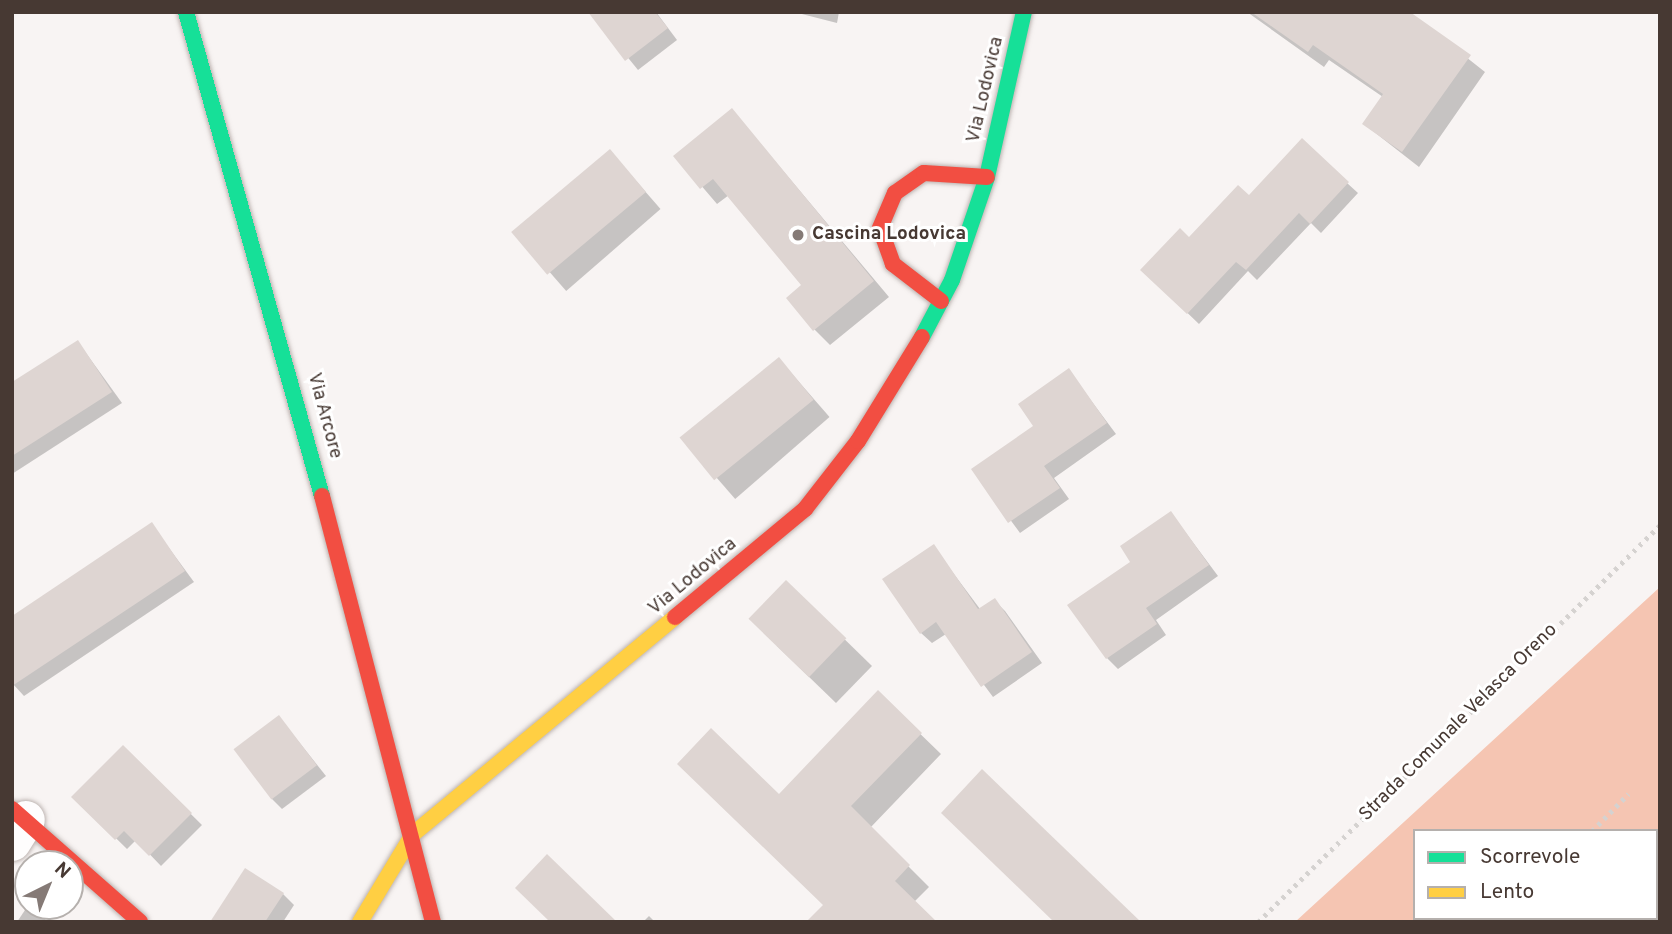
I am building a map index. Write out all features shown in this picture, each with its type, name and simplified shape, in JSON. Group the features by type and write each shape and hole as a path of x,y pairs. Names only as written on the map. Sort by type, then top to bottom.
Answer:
{"street":[{"name":"Via Arcore","path":"186,12 288,365 413,834 433,922"},
{"name":"Via Lodovica","path":"360,922 413,834 805,509 885,401 941,301 987,177 1024,12"},
{"path":"941,301 893,264 880,228 895,193 924,173 987,177"},
{"path":"17,824 140,922"}],"path":[{"name":"Strada Comunale Velasca Oreno","path":"1258,922 1660,525"},
{"path":"1594,829 1628,794"}],"shaded area":[{"path":"1660,587 1660,847 1658,829 1413,829 1413,920 1588,920 1586,922 1295,922"}],"building":[{"path":"588,12 655,12 668,28 625,61"},
{"path":"1251,12 1410,12 1471,55 1402,152 1362,124 1383,94 1313,45 1308,52"},
{"name":"Cascina Lodovica","path":"732,108 874,281 813,331 786,298 801,285 713,179 700,189 673,156"},
{"path":"1302,138 1349,182 1310,224 1299,213 1246,270 1236,262 1187,314 1140,270 1180,228 1189,237 1238,185 1249,195"},
{"path":"610,149 646,192 547,275 511,232"},
{"path":"78,340 112,392 12,456 12,382"},
{"path":"779,357 814,400 714,480 680,438"},
{"path":"1069,368 1107,423 1044,466 1060,488 1008,523 971,469 1033,426 1018,404"},
{"path":"1171,511 1209,565 1146,608 1157,624 1106,659 1067,605 1130,562 1120,546"},
{"path":"152,522 185,571 12,686 12,616"},
{"path":"934,544 978,609 995,598 1032,652 981,687 936,622 920,634 882,579"},
{"path":"786,580 846,638 809,677 748,619"},
{"path":"878,690 922,733 851,806 910,865 895,881 937,922 806,922 823,905 677,764 711,728 779,794"},
{"path":"279,715 317,765 271,800 233,749"},
{"path":"123,745 192,813 149,856 124,831 115,840 71,797"},
{"path":"982,769 1141,922 1054,922 941,813"},
{"path":"547,854 617,922 550,922 515,888"},
{"path":"245,868 284,893 265,922 210,922"}],"traffic: fast":[{"path":"186,12 322,496"},
{"path":"922,337 952,280 987,177 1024,12"}],"traffic: slow":[{"path":"360,922 413,834 675,617"}],"traffic: jam":[{"path":"941,301 893,264 880,228 895,193 924,173 987,177"},
{"path":"675,617 805,509 858,441 922,337"},
{"path":"322,496 433,922"},
{"path":"12,809 140,922"}],"place":[{"name":"Cascina Lodovica","path":"798,235"}]}
